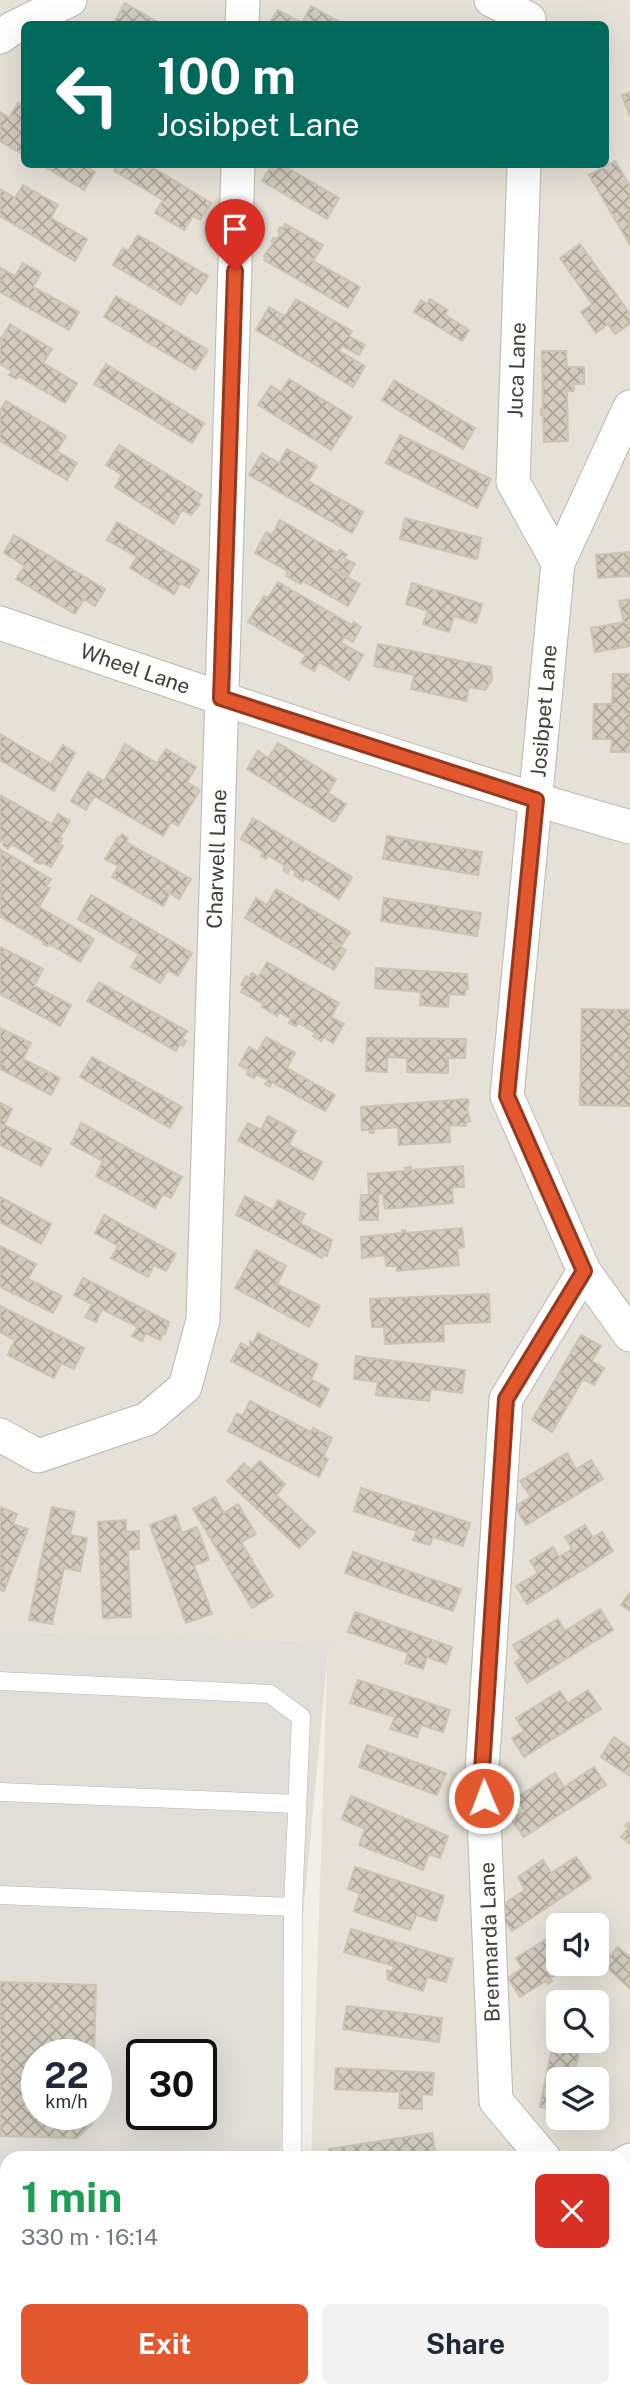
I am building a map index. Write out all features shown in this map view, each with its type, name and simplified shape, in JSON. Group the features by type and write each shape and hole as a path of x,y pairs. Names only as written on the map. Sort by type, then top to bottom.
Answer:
{"street":[{"path":"26,21 70,0"},
{"path":"242,21 243,0"},
{"path":"491,0 529,14"},
{"path":"0,37 21,23"},
{"name":"Charwell Lane","path":"0,1435 38,1456 147,1419 185,1387 203,1320 238,168"},
{"name":"Juca Lane","path":"524,168 513,482 558,563"},
{"name":"Josibpet Lane","path":"630,407 619,455 558,563 507,1096 584,1271 630,1335"},
{"name":"Wheel Lane","path":"0,623 221,698 536,800 630,827"},
{"name":"Brenmarda Lane","path":"541,2151 496,2101 482,1770 506,1399 584,1271"}],"lane":[{"path":"0,1681 270,1695 300,1717 293,1907 292,2151"},
{"path":"0,1792 297,1804"},
{"path":"0,1895 293,1907"}],"shaded area":[{"path":"0,0 630,0 630,2151 311,2151 328,1642 0,1631"},
{"path":"0,1631 329,1642 281,2151 0,2151"}],"building":[{"path":"125,3 156,21 115,21"},
{"path":"311,6 338,21 303,21"},
{"path":"278,10 298,21 271,21"},
{"path":"630,92 630,117 622,95"},
{"path":"18,103 21,105 21,153 0,141 0,112 9,118"},
{"path":"615,161 630,186 630,245 589,175 602,168 609,168 609,164"},
{"path":"47,168 89,168 95,172 84,190"},
{"path":"116,168 154,168 211,203 200,220 193,216 184,230 155,213 163,200 114,171"},
{"path":"270,168 288,168 339,198 327,219 262,181"},
{"path":"23,185 58,205 51,218 87,239 75,261 0,216 0,189 15,198"},
{"path":"285,224 323,245 313,261 360,287 348,308 264,260 273,243 271,241 277,239 280,227 283,229"},
{"path":"138,235 208,276 197,294 190,290 181,305 113,265 123,248 128,251"},
{"path":"580,244 630,314 630,324 615,334 608,324 596,333 581,312 592,304 560,258"},
{"path":"23,263 41,273 33,287 79,312 69,330 0,292 0,268 15,276"},
{"path":"116,296 208,350 195,370 104,317"},
{"path":"296,299 352,331 349,336 365,345 359,355 342,346 339,351 365,366 353,387 256,330 269,307 285,316"},
{"path":"430,299 448,310 445,315 469,330 462,341 414,312 421,300 427,304"},
{"path":"10,324 52,349 43,363 77,383 65,403 18,376 16,379 9,375 12,371 0,364 0,337 2,338"},
{"path":"542,351 566,351 567,367 584,367 584,384 574,384 574,391 567,391 568,441 544,442 541,415"},
{"path":"106,364 204,423 192,443 94,384"},
{"path":"289,379 352,417 331,450 258,405 271,386 281,392"},
{"path":"394,380 475,428 463,449 382,400"},
{"path":"6,401 66,436 57,451 77,463 67,480 0,441 0,411"},
{"path":"400,435 491,479 477,508 386,463"},
{"path":"119,445 202,495 198,502 200,504 191,515 182,510 174,524 115,487 122,475 106,465"},
{"path":"287,449 317,466 308,481 363,512 352,533 249,475 262,453 279,463"},
{"path":"405,518 481,538 478,556 476,559 400,539"},
{"path":"280,520 338,553 340,550 347,555 344,558 355,564 348,576 332,569 360,584 348,606 303,581 301,584 286,576 288,571 255,553 266,532 272,535"},
{"path":"117,522 199,570 189,588 180,583 174,594 130,568 137,557 107,540"},
{"path":"14,535 105,589 95,606 84,599 75,614 16,579 25,566 4,553"},
{"path":"630,552 630,576 598,578 596,555"},
{"path":"278,582 352,625 354,622 361,627 353,642 344,637 341,643 363,655 349,680 319,662 314,671 301,663 306,655 248,622 264,596 268,598"},
{"path":"412,583 482,604 476,623 454,616 449,632 423,624 428,611 406,604"},
{"path":"630,599 630,646 595,652 591,628 624,622 619,601"},
{"path":"378,644 491,667 492,680 485,690 469,687 466,701 411,689 414,675 374,666"},
{"path":"613,674 630,674 630,752 611,752 612,739 593,739 594,704 612,704"},
{"path":"0,734 51,764 63,745 75,753 54,791 0,760"},
{"path":"278,743 336,779 328,793 346,804 334,822 247,769 258,751 268,758"},
{"path":"125,744 157,763 166,749 196,767 187,782 200,790 178,826 171,822 163,836 94,796 86,810 71,801 88,772 104,781"},
{"path":"0,795 52,824 58,814 70,821 60,837 62,839 59,844 63,846 51,867 34,861 35,858 11,844 8,849 3,845 3,839 0,842"},
{"path":"253,818 352,877 339,899 305,878 303,881 294,875 296,872 290,868 288,873 283,870 285,866 268,855 266,859 261,856 263,852 241,839"},
{"path":"122,834 128,838 126,842 191,879 179,899 170,893 163,906 112,877 119,866 105,859"},
{"path":"387,836 482,852 478,875 383,859"},
{"path":"1,850 51,879 46,887 50,888 39,907 94,939 80,962 49,944 43,944 44,942 0,916"},
{"path":"276,889 350,932 342,945 327,936 326,938 346,950 334,970 245,918 256,898 267,905"},
{"path":"91,895 192,953 178,976 168,970 160,983 131,967 139,954 78,919"},
{"path":"384,898 481,913 477,936 381,921"},
{"path":"0,947 43,969 34,986 71,1005 60,1026 0,994"},
{"path":"267,962 339,1003 331,1017 344,1024 333,1043 324,1037 321,1041 313,1036 316,1033 298,1023 296,1026 289,1023 291,1019 279,1012 277,1016 262,1007 264,1004 241,992 246,976 249,978 252,973 259,977"},
{"path":"376,968 467,974 468,989 466,988 465,995 449,994 448,1007 420,1005 421,992 375,988"},
{"path":"99,982 187,1031 182,1039 186,1041 183,1046 180,1044 176,1051 87,1001"},
{"path":"582,1009 630,1010 630,1106 580,1105"},
{"path":"0,1028 31,1043 23,1059 60,1078 51,1095 0,1069"},
{"path":"266,1037 295,1053 287,1068 335,1095 325,1111 272,1082 270,1087 265,1084 268,1080 256,1074 254,1078 247,1074 249,1070 239,1065 249,1047 258,1052"},
{"path":"367,1038 466,1039 465,1058 448,1058 448,1073 407,1072 407,1058 387,1057 387,1072 366,1071"},
{"path":"92,1057 182,1107 170,1128 80,1077"},
{"path":"467,1099 470,1121 466,1126 449,1125 450,1142 399,1145 398,1127 374,1129 374,1133 362,1130 361,1107"},
{"path":"0,1103 12,1109 4,1125 51,1149 41,1166 0,1145"},
{"path":"268,1116 296,1131 289,1145 322,1162 313,1180 238,1140 248,1123 261,1130"},
{"path":"81,1123 182,1177 171,1198 163,1194 155,1208 96,1176 103,1161 71,1144"},
{"path":"463,1166 464,1187 452,1187 453,1203 385,1209 383,1194 378,1194 378,1220 360,1220 361,1195 369,1195 368,1174 406,1171 405,1168 411,1167 411,1170"},
{"path":"245,1196 273,1210 278,1200 305,1214 300,1223 332,1240 327,1256 324,1254 322,1258 236,1215"},
{"path":"0,1197 51,1224 41,1244 0,1222"},
{"path":"104,1215 176,1254 166,1271 154,1265 148,1277 111,1258 118,1246 95,1233"},
{"path":"462,1228 464,1247 457,1248 459,1265 397,1271 397,1266 386,1266 385,1255 362,1258 361,1237 402,1233 402,1230 406,1233"},
{"path":"0,1246 36,1264 28,1279 62,1296 53,1313 0,1287"},
{"path":"256,1250 286,1266 277,1284 320,1306 309,1327 235,1288"},
{"path":"83,1278 169,1322 165,1334 163,1333 160,1340 146,1333 142,1341 132,1336 138,1327 102,1309 96,1322 85,1317 92,1304 74,1295"},
{"path":"489,1294 490,1322 443,1324 444,1341 385,1344 384,1327 372,1327 370,1299"},
{"path":"0,1306 84,1348 74,1369 61,1363 54,1378 8,1355 15,1340 0,1332"},
{"path":"258,1333 318,1364 311,1379 329,1389 320,1407 231,1361 241,1343 250,1348 250,1341 253,1343"},
{"path":"581,1335 601,1346 592,1361 604,1368 594,1385 583,1379 552,1432 532,1420"},
{"path":"356,1356 465,1370 462,1393 431,1389 429,1401 376,1395 378,1382 354,1379"},
{"path":"250,1401 311,1432 313,1428 332,1438 323,1457 328,1459 319,1477 228,1431 237,1413 243,1416"},
{"path":"567,1453 576,1469 591,1460 603,1479 526,1525 515,1506 531,1497 520,1481"},
{"path":"260,1461 285,1484 276,1495 315,1532 299,1548 227,1481 244,1463 251,1470"},
{"path":"361,1488 470,1523 463,1546 433,1537 430,1545 413,1540 417,1531 354,1511"},
{"path":"215,1497 224,1513 238,1504 256,1534 241,1542 273,1596 252,1608 193,1509"},
{"path":"0,1507 17,1514 13,1524 28,1529 4,1591 0,1590"},
{"path":"52,1507 75,1512 70,1535 87,1538 80,1571 64,1568 52,1624 29,1620"},
{"path":"176,1515 182,1533 197,1527 209,1560 194,1565 212,1614 186,1623 150,1525"},
{"path":"126,1520 126,1532 139,1531 139,1549 128,1550 131,1617 103,1618 98,1522"},
{"path":"585,1525 593,1538 602,1532 613,1551 527,1604 516,1586 538,1573 530,1561 553,1547 559,1557 572,1549 565,1537"},
{"path":"353,1552 461,1589 453,1611 345,1573"},
{"path":"630,1592 630,1611 621,1605"},
{"path":"600,1609 613,1630 527,1683 515,1663 521,1658 513,1645 558,1619 565,1631"},
{"path":"355,1612 452,1647 446,1664 427,1657 423,1669 405,1663 408,1653 348,1632"},
{"path":"358,1680 450,1710 443,1732 421,1725 417,1737 390,1729 395,1717 350,1703"},
{"path":"588,1690 601,1709 524,1757 512,1738 524,1731 516,1718 560,1691 568,1703"},
{"path":"614,1737 630,1748 630,1776 601,1757"},
{"path":"367,1745 446,1773 437,1795 359,1767"},
{"path":"594,1767 606,1785 524,1837 512,1820 525,1811 516,1798 555,1773 564,1787"},
{"path":"351,1796 448,1836 440,1858 429,1854 423,1870 359,1845 365,1829 342,1819"},
{"path":"630,1824 630,1844 621,1837 629,1827 625,1826"},
{"path":"576,1857 591,1878 512,1931 496,1909 525,1890 518,1877 543,1860 551,1873"},
{"path":"355,1867 444,1896 436,1921 416,1915 410,1930 354,1911 360,1893 348,1889"},
{"path":"351,1929 453,1959 446,1982 427,1977 423,1991 388,1980 387,1970 392,1972 394,1966 344,1952"},
{"path":"546,1939 546,1976 554,1976 550,1978 552,1981 548,1984 546,1981 520,1997 508,1978 522,1968 516,1958"},
{"path":"618,1947 630,1957 630,1989 609,1970 609,1957"},
{"path":"0,1982 96,1985 94,2039 21,2039 21,2130 86,2130 77,2138 0,2136"},
{"path":"347,2006 442,2018 439,2042 343,2029"},
{"path":"551,2053 579,2053 576,2067 548,2067"},
{"path":"336,2068 434,2073 432,2095 422,2094 422,2109 399,2108 400,2092 335,2089"},
{"path":"546,2077 546,2108 540,2107"},
{"path":"432,2133 435,2151 329,2151"}],"route":[{"path":"235,271 221,698 536,800 507,1096 584,1271 506,1399 482,1770 484,1798"}]}
